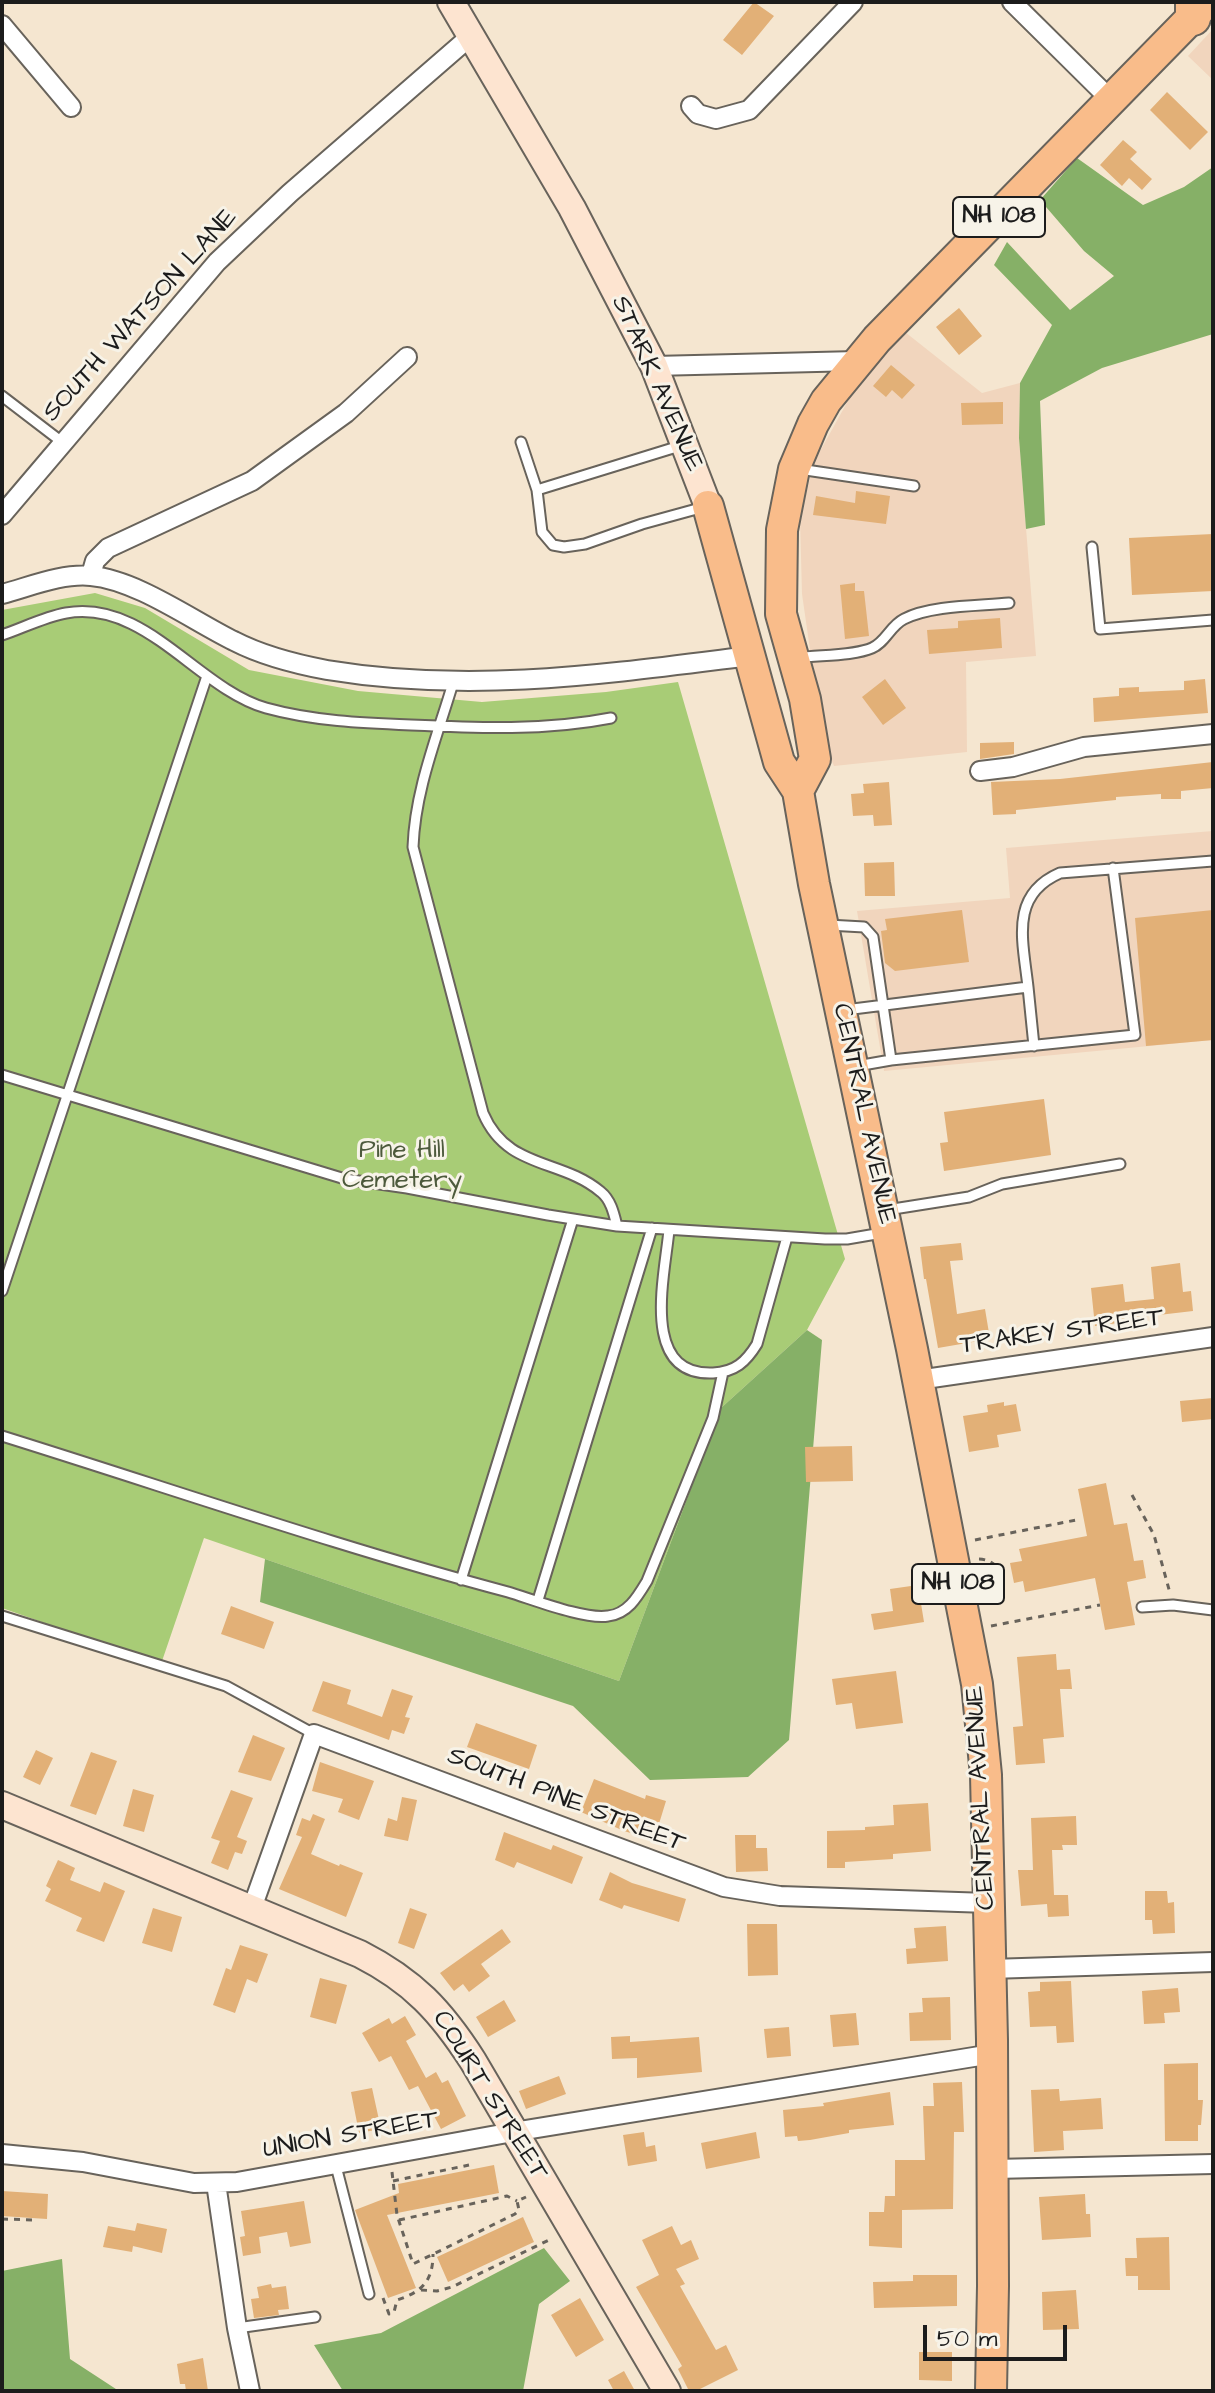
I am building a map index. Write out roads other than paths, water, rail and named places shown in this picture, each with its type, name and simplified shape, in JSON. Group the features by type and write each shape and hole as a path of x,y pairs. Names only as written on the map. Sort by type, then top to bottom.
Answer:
{"main road":[{"name":"NH 108","path":"798,791 815,759 805,699 781,614 780,559 786,501 807,436 826,401 857,361 1112,101 1198,7"},
{"name":"STARK AVENUE","path":"708,506 779,762 798,791"},
{"path":"750,656 794,659"},
{"name":"CENTRAL AVENUE","path":"798,791 977,1684 986,1775 992,2054 991,2391"}],"street":[{"name":"STARK AVENUE","path":"451,2 572,208 654,366 708,506"},
{"path":"691,106 698,114 716,119 749,110 853,2"},
{"path":"1012,2 1112,101"},
{"path":"2,25 71,107"},
{"name":"SOUTH WATSON LANE","path":"2,515 217,262 290,193 472,35"},
{"path":"91,575 95,561 108,548 252,481 346,413 407,357"},
{"path":"654,366 857,361"},
{"path":"2,594 58,579 91,575 121,583 233,641 295,664 369,676 453,683 544,680 750,656"},
{"path":"980,771 1013,767 1084,747 1213,734"},
{"name":"TRAKEY STREET","path":"918,1380 1213,1337"},
{"path":"252,1908 314,1734"},
{"name":"SOUTH PINE STREET","path":"314,1734 724,1887 780,1896 988,1903"},
{"name":"COURT STREET","path":"2,1805 360,1954 389,1969 418,1991 453,2029 667,2391"},
{"path":"990,1969 1213,1962"},
{"name":"UNION STREET","path":"2,2154 83,2162 174,2181 216,2183 336,2166 513,2132 992,2054"},
{"path":"994,2169 1213,2164"},
{"path":"216,2183 237,2328 250,2391"}],"lane":[{"path":"2,396 62,442"},
{"path":"521,442 537,490 542,532 553,545 585,544 708,506"},
{"path":"537,490 686,444"},
{"path":"794,469 914,486"},
{"path":"1092,547 1100,629 1213,620"},
{"path":"794,659 871,649 884,640 892,627 926,612 1009,603"},
{"path":"2,635 66,613 91,613 117,618 145,632 232,693 261,706 301,717 440,726 542,727 611,718"},
{"path":"2,1291 207,676"},
{"path":"453,683 420,790 413,847 483,1113 491,1131 507,1146 603,1193 612,1208 617,1226"},
{"path":"1034,1046 1023,933 1024,908 1032,893 1045,880 1060,873 1213,861"},
{"path":"853,1066 1135,1035 1113,868"},
{"path":"823,925 864,927 873,937 891,1060"},
{"path":"842,1010 1028,987"},
{"path":"2,1075 345,1179 617,1226 847,1239 886,1221 1002,1184 1120,1164"},
{"path":"461,1580 573,1219"},
{"path":"538,1600 652,1228"},
{"path":"669,1230 661,1317 663,1339 668,1351 684,1365 708,1373 735,1369 757,1344 787,1237"},
{"path":"2,1436 461,1580 578,1612 609,1617 636,1600 647,1581 713,1418 723,1372"},
{"path":"1142,1607 1173,1605 1213,1610"},
{"path":"2,1616 226,1686 314,1734"},
{"path":"336,2166 369,2294"},
{"path":"237,2328 315,2317"}],"park label":[{"name":"Pine Hill Cemetery","path":"402,1167"}]}
